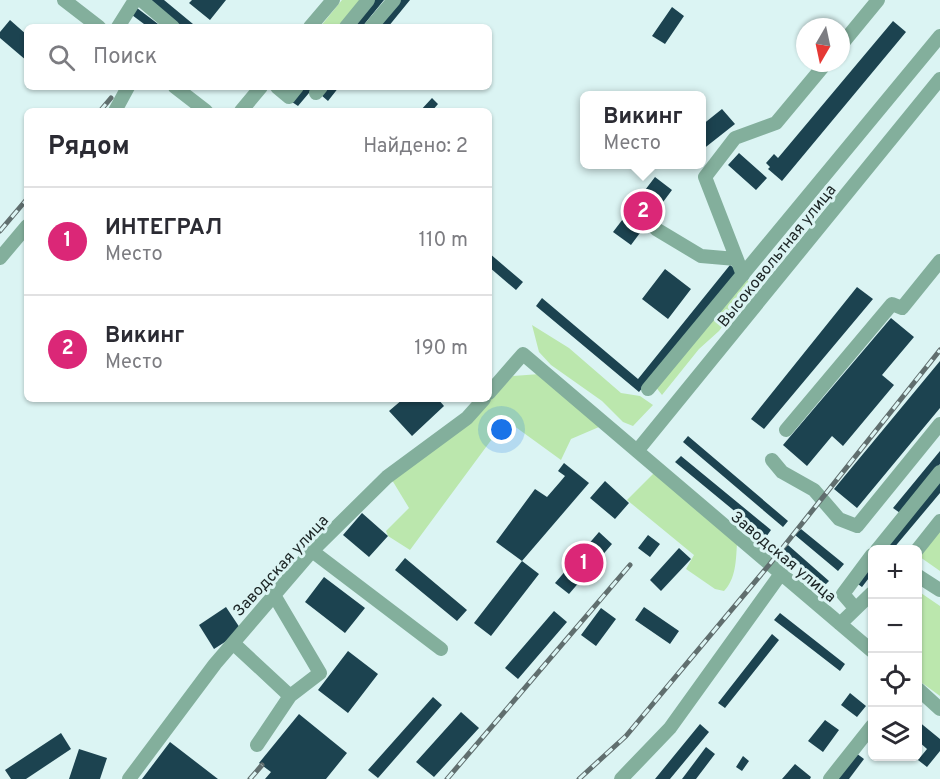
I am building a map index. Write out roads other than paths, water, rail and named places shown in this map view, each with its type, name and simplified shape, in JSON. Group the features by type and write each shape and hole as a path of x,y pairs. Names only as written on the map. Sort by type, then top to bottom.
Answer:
{"street":[{"path":"64,0 95,24"},
{"path":"120,24 135,0"},
{"path":"141,0 169,24"},
{"path":"313,24 333,0"},
{"path":"349,24 369,0"},
{"path":"374,24 394,0"},
{"path":"850,34 878,0"},
{"path":"648,389 940,36"},
{"path":"743,275 705,177 735,138 776,123 818,72"},
{"name":"Высоковольтная улица","path":"637,451 940,80"},
{"path":"117,108 126,90"},
{"path":"180,90 202,108"},
{"path":"244,108 258,90"},
{"path":"281,90 289,97 295,90"},
{"path":"656,229 701,256 736,259"},
{"path":"0,258 24,230"},
{"path":"786,430 892,304 902,308 940,261"},
{"name":"Заводская улица","path":"492,390 523,354 780,575 868,647"},
{"name":"Заводская улица","path":"129,779 233,644 312,551 387,477 467,418 481,402"},
{"path":"772,460 782,472 814,490 839,519 857,526 940,424"},
{"path":"880,545 940,472"},
{"path":"920,545 938,525"},
{"path":"312,551 441,649"},
{"path":"855,608 843,594 868,562"},
{"path":"621,779 670,728 780,575"},
{"path":"922,579 940,590"},
{"path":"257,745 290,696 320,673 274,595"},
{"path":"840,624 868,597"},
{"path":"233,644 290,696"},
{"path":"922,693 940,709"},
{"path":"830,779 868,732"}],"railway":[{"path":"103,108 111,98"},
{"path":"0,231 24,203"},
{"path":"579,779 626,736 769,565 940,350"},
{"path":"447,779 630,565"},
{"path":"250,779 262,765"}],"place":[{"name":"Викинг","path":"643,211"},
{"name":"ИНТЕГРАЛ","path":"584,563"}]}
